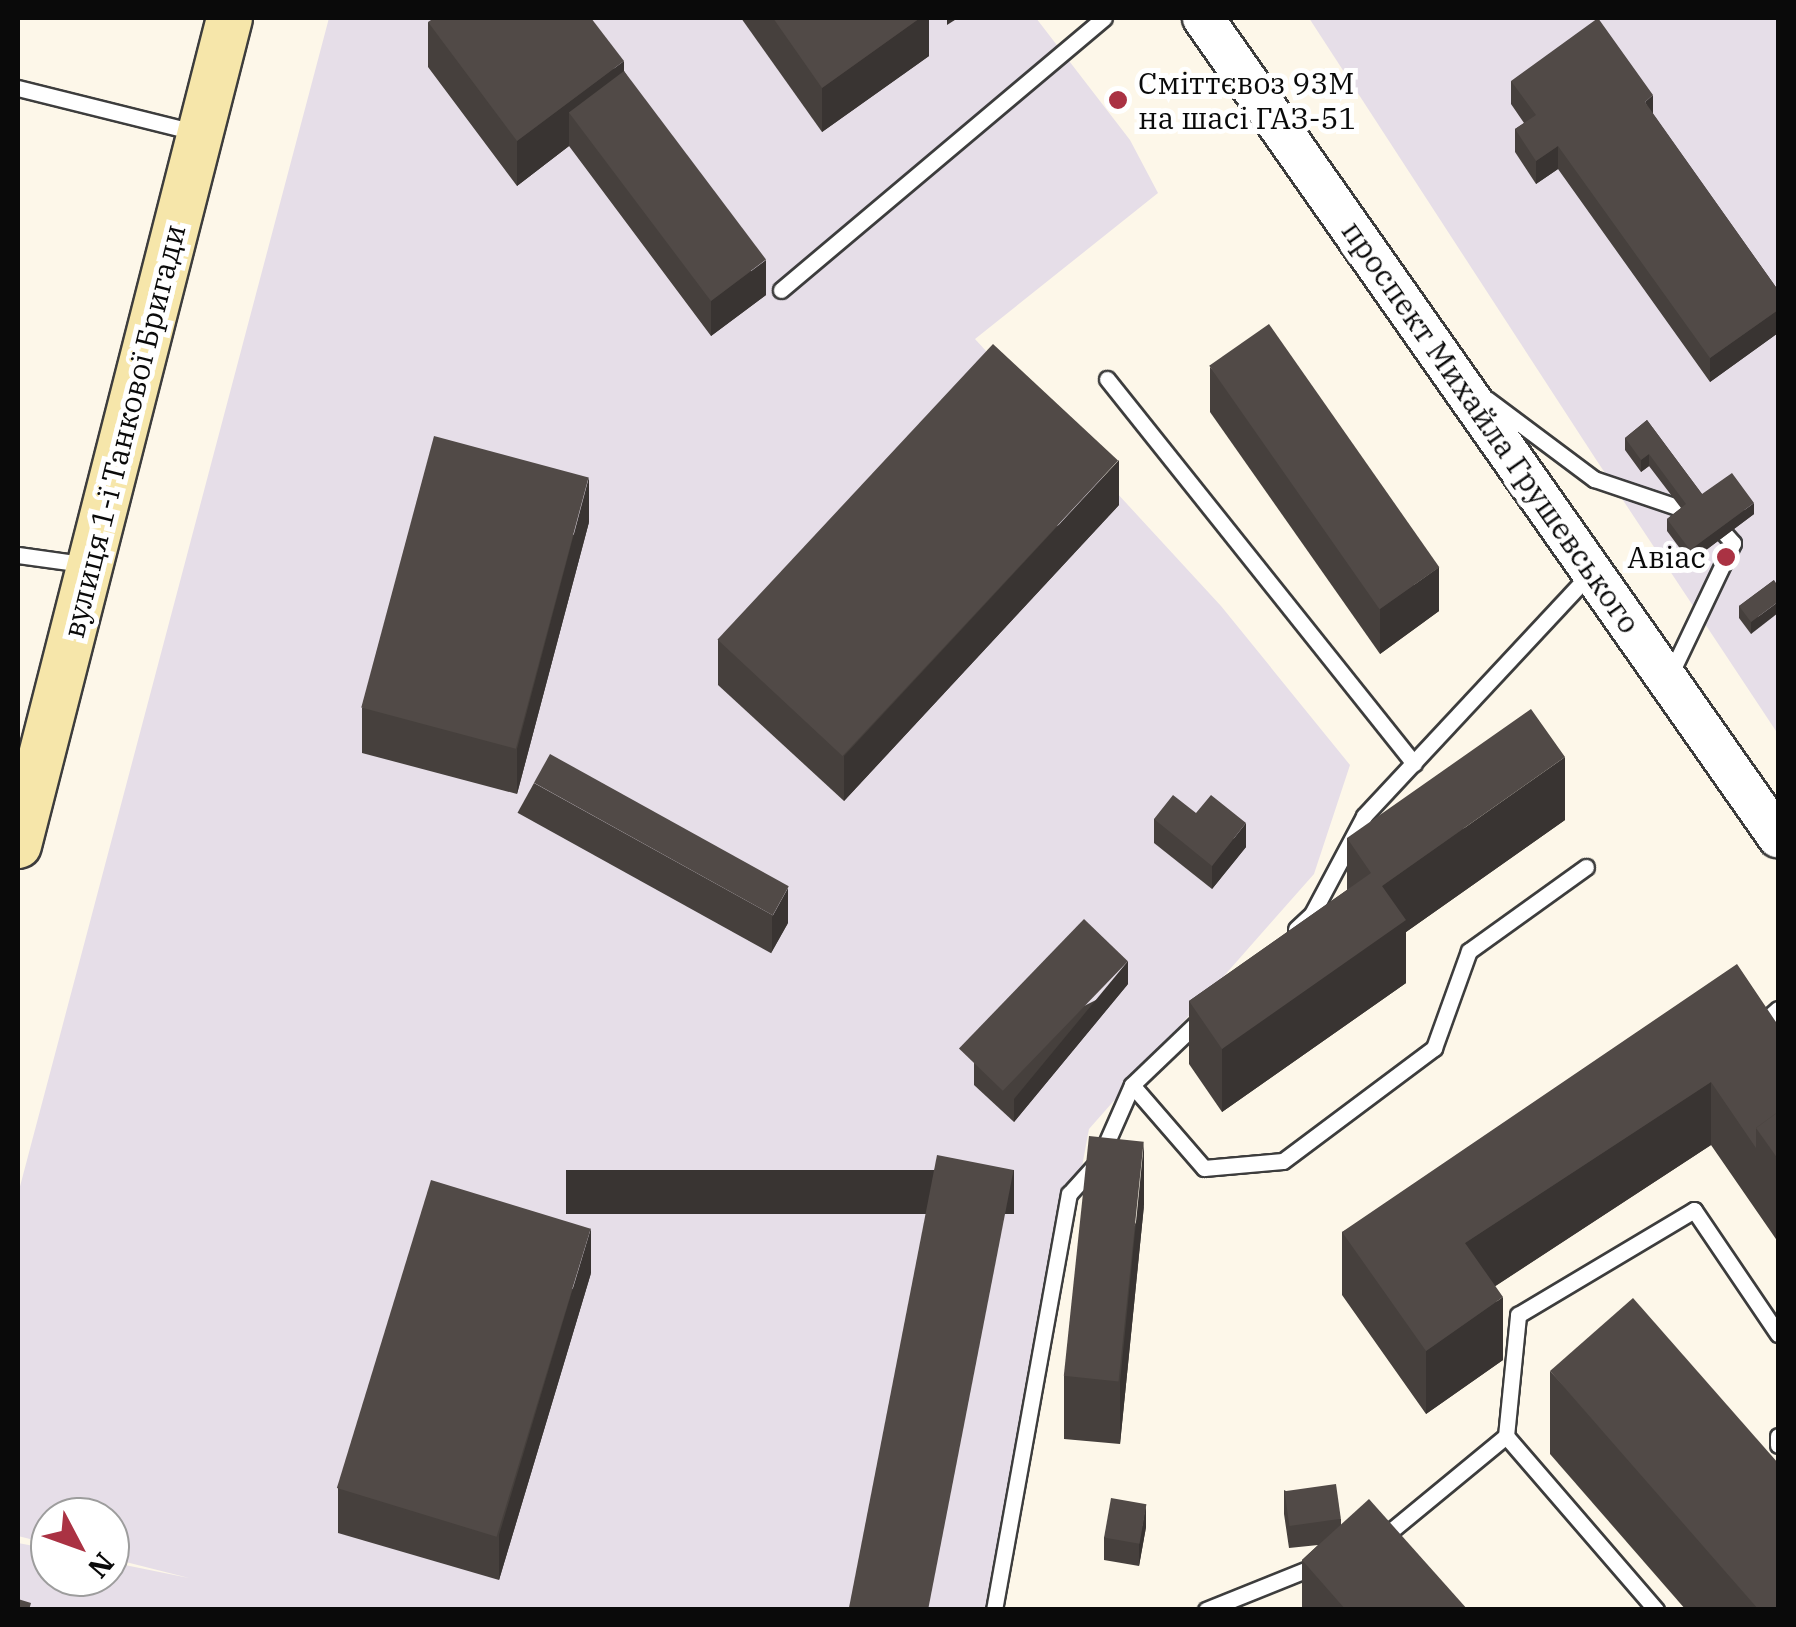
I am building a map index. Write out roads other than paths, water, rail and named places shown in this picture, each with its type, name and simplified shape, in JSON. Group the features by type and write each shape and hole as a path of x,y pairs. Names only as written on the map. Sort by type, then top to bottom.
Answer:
{"main road":[{"name":"вулиця 1-ї Танкової Бригади","path":"18,845 229,18"}],"street":[{"name":"проспект Михайла Грушевського","path":"1203,18 1462,381 1778,836"}],"lane":[{"path":"781,290 1104,18"},
{"path":"18,88 200,134"},
{"path":"1107,379 1414,763"},
{"path":"1462,381 1594,480 1676,507"},
{"path":"1668,682 1733,543 1726,534"},
{"path":"18,555 90,566"},
{"path":"1284,940 1312,914 1364,816 1592,572"},
{"path":"1132,1085 1204,1168 1283,1161 1434,1048 1469,951 1586,867"},
{"path":"994,1610 1069,1194 1098,1162 1132,1085 1215,1006"},
{"path":"1778,1008 1761,1024 1778,1049"},
{"path":"1372,1543 1390,1536 1506,1436 1518,1315 1694,1210 1778,1334"},
{"path":"1506,1436 1656,1610"},
{"path":"1778,1436 1778,1445"},
{"path":"1206,1610 1335,1558"}],"place":[{"name":"Сміттєвоз 93М на шасі ГАЗ-51","path":"1118,100"},
{"name":"Авіас","path":"1726,557"}]}
